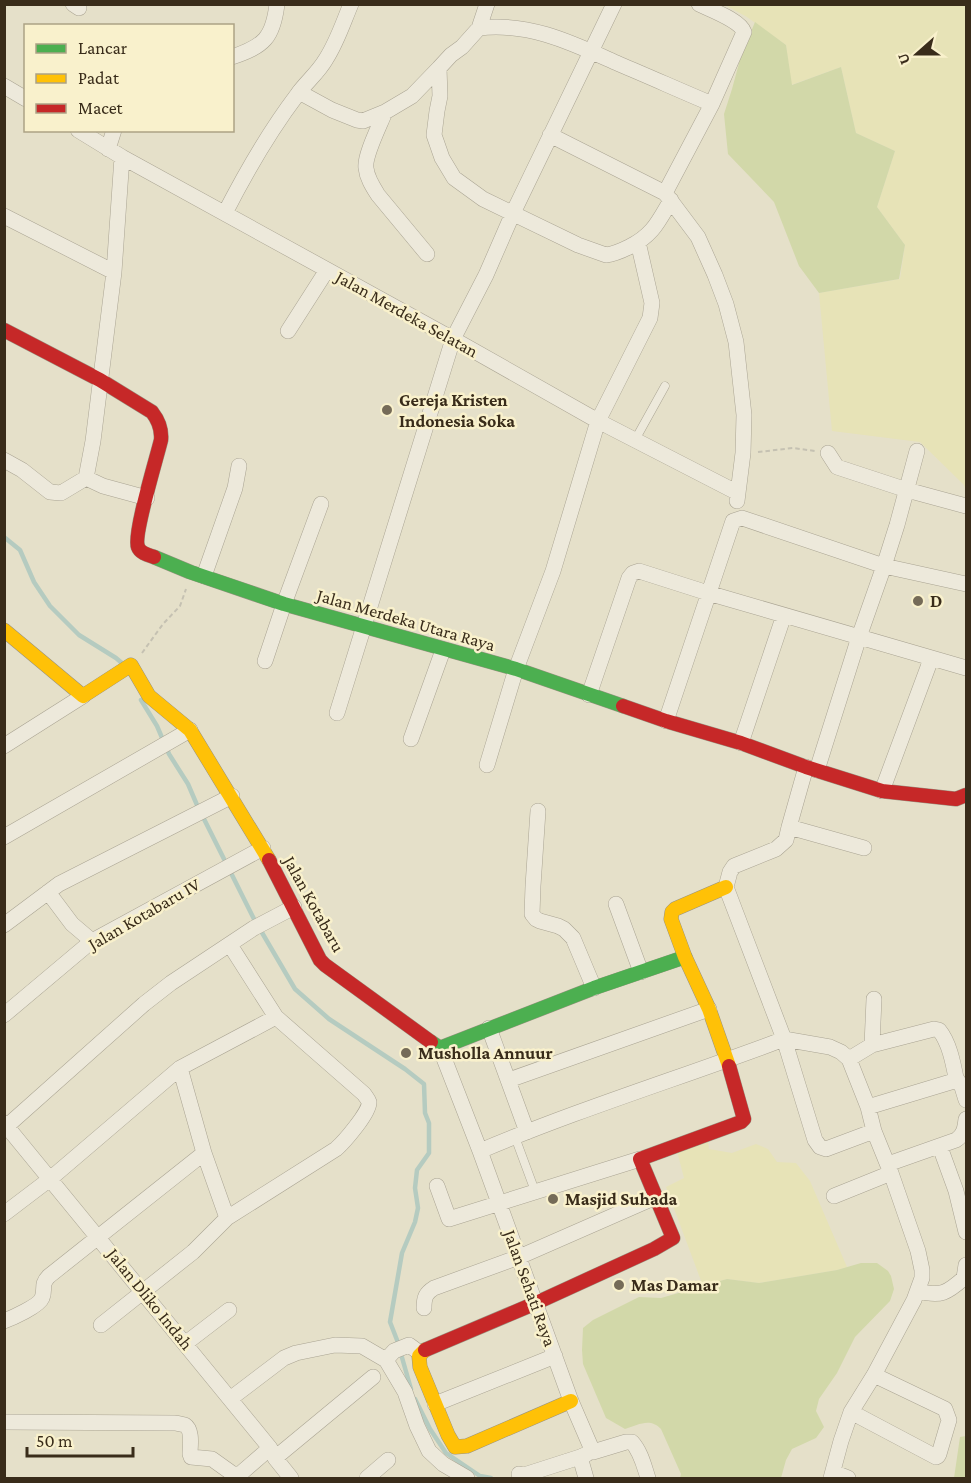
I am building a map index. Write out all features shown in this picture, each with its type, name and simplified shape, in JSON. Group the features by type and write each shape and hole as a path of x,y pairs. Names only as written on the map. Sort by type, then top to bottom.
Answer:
{"street":[{"path":"234,56 255,48 265,40 274,25 277,4"},
{"path":"225,213 268,135 328,57 351,4"},
{"path":"299,92 357,120 367,120 385,112 412,96 451,55 462,47 479,28 487,4"},
{"path":"337,713 453,339 486,275 513,213 614,4"},
{"path":"439,68 440,96 434,135 445,164 454,178 483,199 578,244 606,255 619,252 638,242 654,227 744,30 725,16 699,4"},
{"path":"479,28 496,26 546,34 712,104"},
{"path":"4,86 24,98"},
{"path":"385,112 367,157 366,171 378,195 427,254"},
{"name":"Jalan Merdeka Selatan","path":"81,132 122,157 635,440 736,506 741,518 884,566 966,584"},
{"path":"108,149 113,132"},
{"path":"550,135 668,197 698,237 707,256 736,342 744,415 743,453 736,506 666,721"},
{"path":"4,460 56,494 61,494 86,478 93,441 114,272 122,157"},
{"path":"4,216 114,272"},
{"path":"487,765 516,669 553,571 598,421 650,318 652,303 638,242"},
{"path":"288,331 327,270"},
{"name":"Jalan Merdeka Utara Raya","path":"4,330 100,380 152,412 162,427 137,545 139,550 146,555 284,604 516,669 666,721 741,742 882,791 956,799 966,795"},
{"path":"874,1131 826,1149 820,1147 815,1140 784,1039 726,887 730,872 734,867 780,846 786,840 789,826 884,566 917,451"},
{"path":"828,453 837,467 966,506"},
{"path":"197,574 235,488 239,466"},
{"path":"86,478 103,486 147,498"},
{"path":"265,662 321,504"},
{"path":"589,695 631,575 639,571 966,668"},
{"path":"741,742 784,615"},
{"path":"4,630 83,696"},
{"path":"411,739 443,650"},
{"path":"882,791 931,659"},
{"path":"4,746 127,668"},
{"name":"Jalan Kotabaru","path":"127,668 149,696 190,730 263,848 320,960 440,1048"},
{"path":"4,837 190,730"},
{"path":"4,925 48,891 232,796"},
{"path":"538,811 532,914 540,921 558,926 568,932 573,938 594,988"},
{"path":"789,826 864,849"},
{"name":"Jalan Kotabaru IV","path":"4,1015 92,941 263,848"},
{"path":"437,1186 449,1219 640,1159 742,1121 744,1116 727,1060 671,919 672,912 678,908 726,887"},
{"path":"48,891 72,924 92,941"},
{"path":"615,904 641,972"},
{"path":"6,1125 144,1004 194,967 294,907"},
{"path":"101,1325 193,1252 227,1218 336,1149 361,1119 368,1106 368,1100 364,1094 276,1017 230,945"},
{"path":"440,1048 594,988 685,957"},
{"path":"872,1045 874,999"},
{"path":"509,1080 709,1010"},
{"path":"4,1214 50,1179 180,1068 276,1017"},
{"path":"489,1028 509,1080 521,1134"},
{"path":"849,1059 872,1045 934,1029 939,1030 944,1037 956,1078 966,1100"},
{"path":"480,1151 784,1039 830,1047 842,1052 849,1059 868,1107 874,1131 890,1168 921,1262 922,1278 918,1291 874,1375 851,1412 832,1475 848,1479"},
{"name":"Jalan Sehati Raya","path":"440,1048 571,1401 586,1455 586,1479"},
{"path":"180,1068 204,1153 227,1218"},
{"path":"868,1107 951,1083 956,1078"},
{"path":"834,1196 890,1168 956,1140 964,1131 966,1119"},
{"name":"Jalan Dliko Indah","path":"6,1125 186,1343 291,1479"},
{"path":"940,1147 956,1191 966,1232"},
{"path":"4,1321 41,1300 43,1283 46,1278 204,1153"},
{"path":"230,1399 284,1359 300,1351 335,1345 362,1346 390,1355 414,1349 424,1350 536,1303 673,1238 640,1159"},
{"path":"424,1308 424,1298 434,1288 519,1257 656,1197"},
{"path":"918,1291 932,1295 942,1294 966,1274"},
{"path":"186,1343 229,1310"},
{"path":"414,1349 453,1445 467,1446 571,1401"},
{"path":"390,1355 417,1426 429,1450 443,1464 467,1479"},
{"path":"435,1404 555,1356"},
{"path":"851,1412 936,1457 939,1454 949,1420 945,1409 874,1375"},
{"path":"4,1422 175,1423 185,1425 189,1433 191,1456 212,1459 233,1474 240,1474 273,1453 373,1377"},
{"path":"519,1474 524,1475 632,1442 643,1461 648,1479"},
{"path":"367,1479 388,1460"}],"lane":[{"path":"635,440 665,386"},
{"path":"521,1134 535,1191"}],"path":[{"path":"743,453 793,448 828,453"},
{"path":"127,668 180,606 197,574"}],"shaded area":[{"path":"725,5 966,5 966,491 964,485 920,442 832,431 819,293 900,279 905,245 877,207 895,151 856,133 841,67 791,85 786,45 747,17"},
{"path":"708,1141 709,1149 732,1153 756,1144 768,1149 777,1162 796,1163 810,1181 847,1267 759,1283 727,1279 703,1286 666,1187 684,1178 677,1151"}],"green space":[{"path":"755,22 786,45 792,85 841,67 856,133 895,151 877,207 905,245 899,279 819,293 799,266 774,202 728,154 724,114 741,56"},
{"path":"861,1263 877,1263 888,1271 894,1289 890,1301 855,1337 837,1373 819,1399 816,1411 824,1427 816,1438 792,1449 781,1478 680,1478 681,1474 661,1429 657,1425 644,1423 625,1429 606,1418 583,1364 583,1328 593,1320 639,1297 661,1298 727,1279 759,1283 837,1270"},
{"path":"966,1436 966,1478 954,1478 960,1437"}],"waterway":[{"path":"4,537 20,550 34,582 50,606 79,635 123,664"},
{"path":"141,700 157,726 169,754 188,784 254,919 295,989 329,1019 424,1084 425,1113 429,1123 429,1153 417,1170 415,1188 418,1208 415,1222 402,1253 390,1322 411,1389"},
{"path":"415,1399 430,1429 446,1453 480,1476 491,1478"}],"traffic: fast":[{"path":"154,557 190,572 284,604 516,669 623,706"},
{"path":"431,1042 440,1048 594,988 685,957"}],"traffic: slow":[{"path":"4,630 83,696 131,665 149,696 190,730 269,860"},
{"path":"726,887 675,909 671,919 685,957 709,1009 729,1066"},
{"path":"425,1350 419,1356 420,1367 455,1447 467,1446 571,1401"}],"traffic: jam":[{"path":"4,330 100,380 154,415 160,429 161,440 137,540 140,551 154,557"},
{"path":"623,706 882,791 956,799 966,795"},
{"path":"269,860 320,960 431,1042"},
{"path":"425,1350 536,1303 673,1238 640,1159 744,1119 729,1066"}],"place":[{"name":"Gereja Kristen Indonesia Soka","path":"387,410"},
{"name":"D","path":"918,601"},
{"name":"Musholla Annuur","path":"406,1053"},
{"name":"Masjid Suhada","path":"553,1199"},
{"name":"Mas Damar","path":"619,1285"}]}
